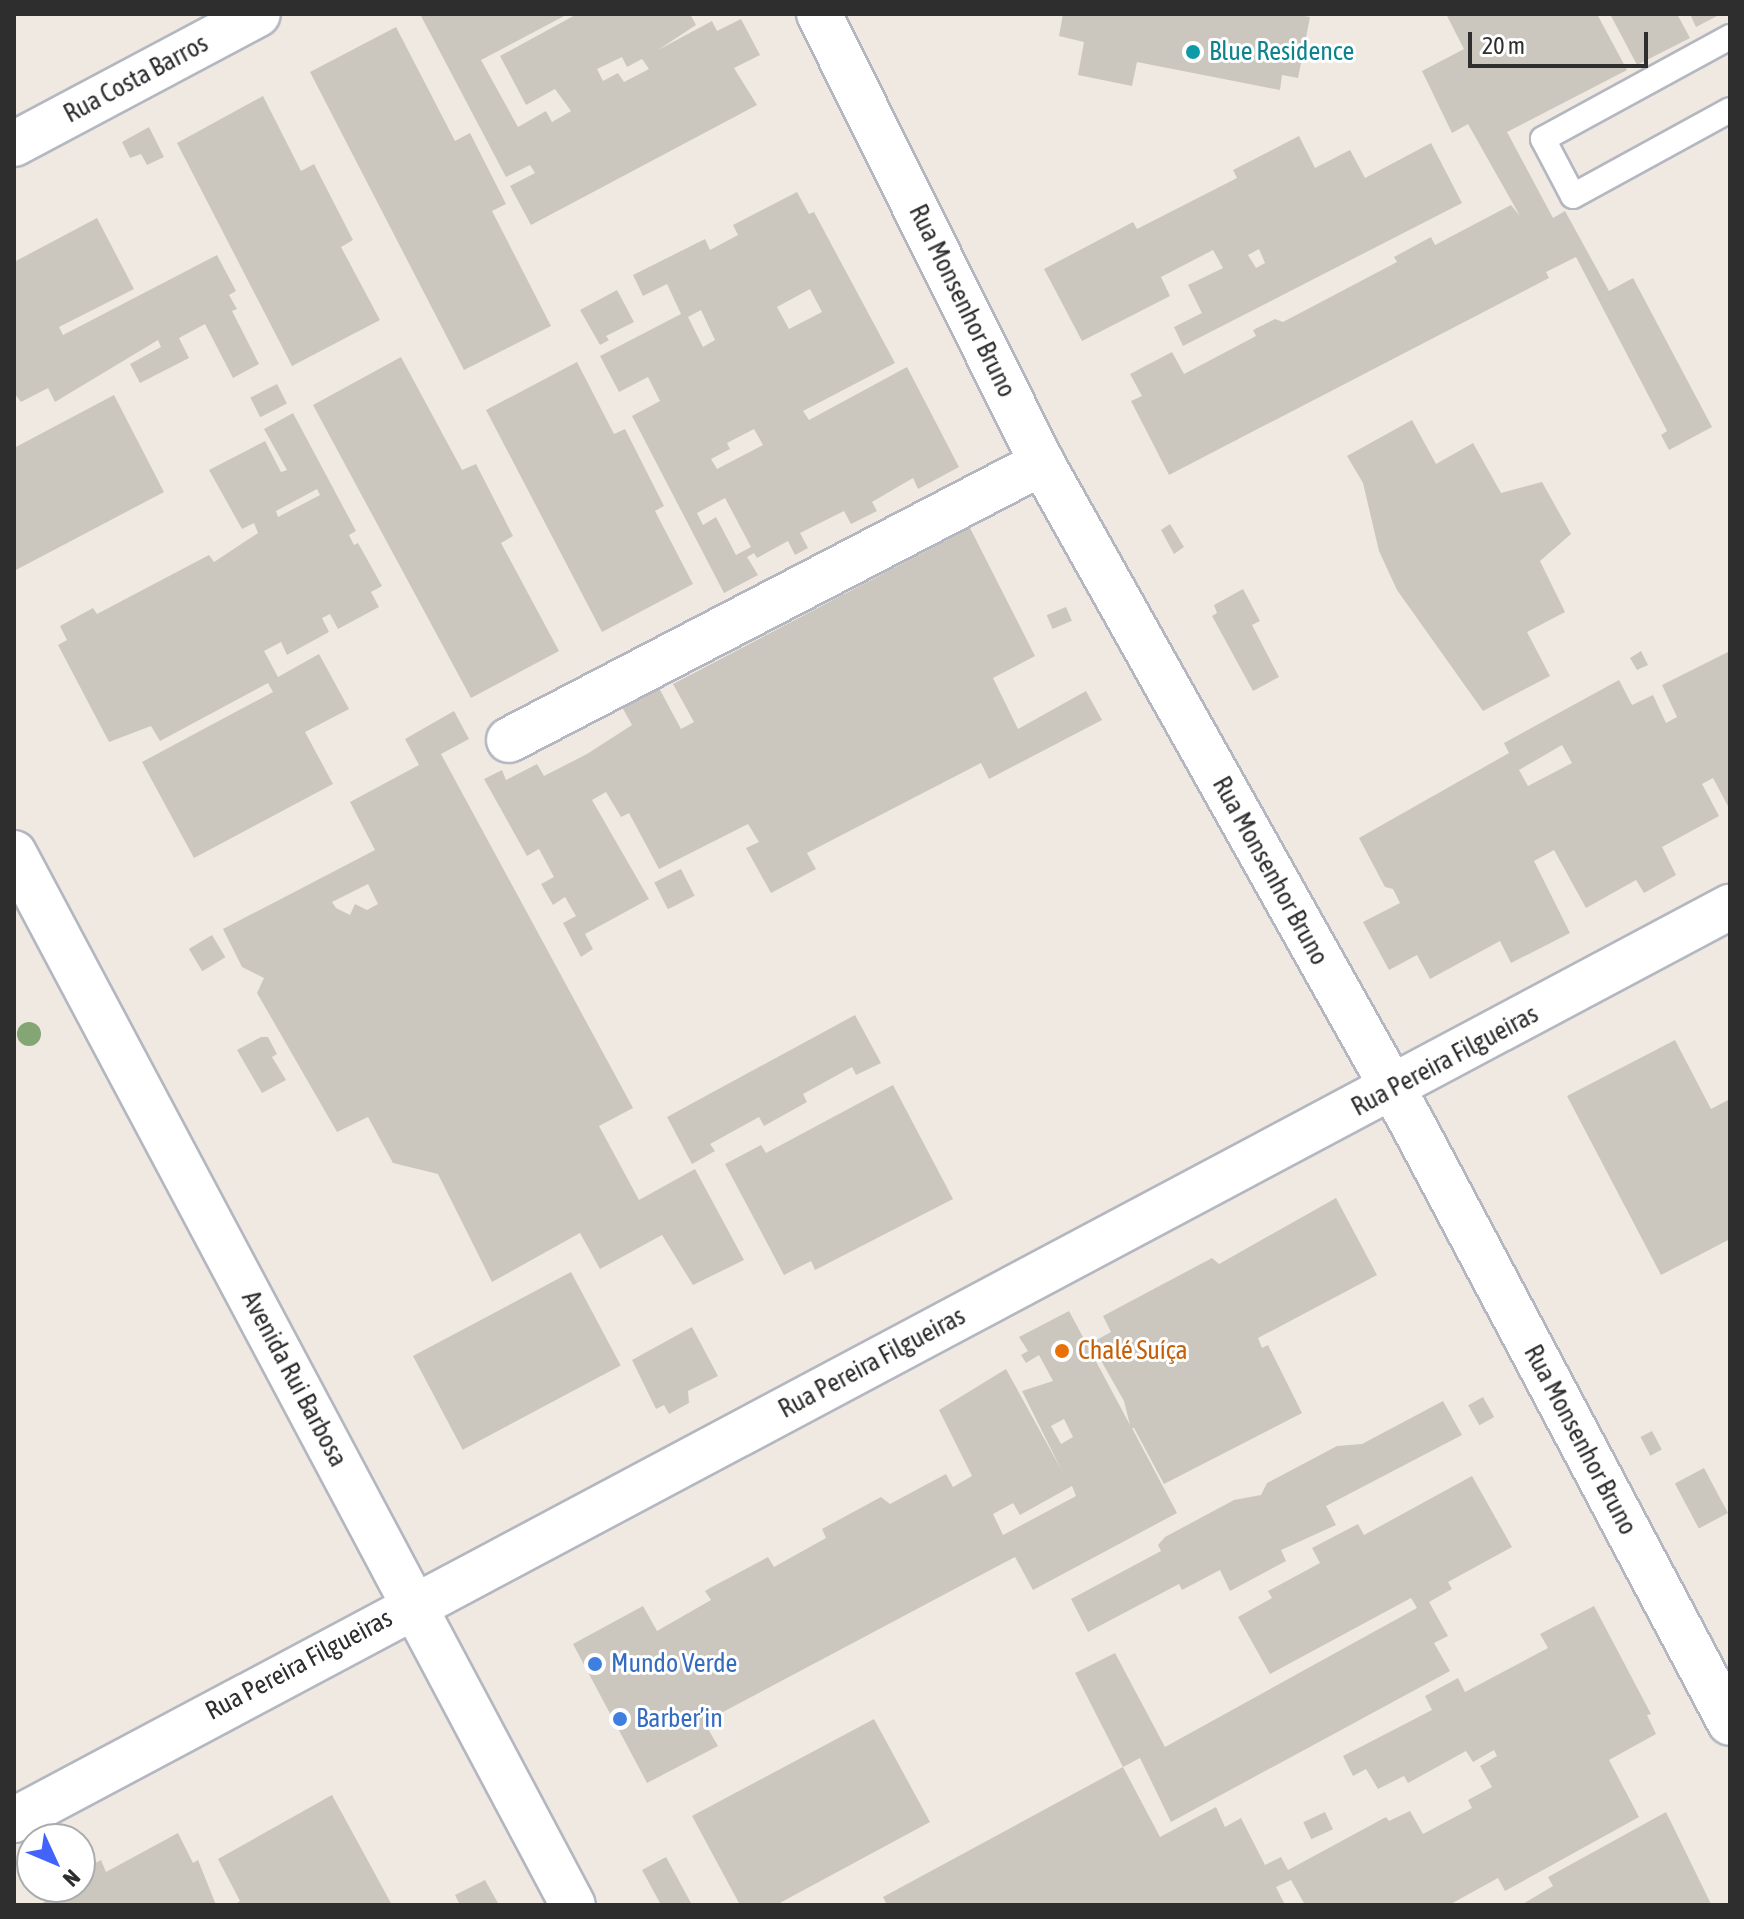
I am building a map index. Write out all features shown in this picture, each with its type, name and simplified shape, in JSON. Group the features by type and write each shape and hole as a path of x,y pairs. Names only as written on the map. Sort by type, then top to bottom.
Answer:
{"street":[{"name":"Rua Costa Barros","path":"14,144 258,14"},
{"name":"Rua Monsenhor Bruno","path":"819,14 1042,463 1393,1090 1730,1723"},
{"path":"509,740 1042,463"},
{"name":"Avenida Rui Barbosa","path":"14,853 573,1905"},
{"name":"Rua Pereira Filgueiras","path":"14,1820 414,1603 1393,1090 1730,907"}],"lane":[{"path":"1730,37 1543,139 1573,196 1730,110"}],"building":[{"path":"420,14 568,14 481,60 518,127 546,111 552,122 571,111 555,89 526,105 500,56 577,14 690,14 696,25 658,50 712,21 717,31 741,19 760,55 734,68 757,105 531,225 510,186 535,173 530,165 506,177","holes":["622,57 627,67 642,59 649,69 624,82 618,73 603,81 597,69"]},
{"name":"Blue Residence","path":"1063,14 1293,14 1310,17 1298,78 1282,75 1280,90 1137,62 1132,86 1078,75 1084,42 1059,36"},
{"path":"1446,14 1597,14 1627,70 1507,132 1553,218 1565,211 1609,291 1633,278 1712,427 1669,450 1661,435 1667,431 1576,257 1546,272 1549,278 1169,475 1131,401 1142,396 1130,374 1172,352 1184,374 1256,336 1253,330 1275,319 1283,322 1397,262 1394,257 1431,237 1435,245 1511,205 1520,216 1468,124 1452,133 1422,71 1464,49"},
{"path":"1610,14 1677,14 1690,38 1637,65"},
{"path":"1690,14 1721,14 1696,27"},
{"path":"396,27 455,141 470,133 506,204 492,211 551,326 464,370 310,72"},
{"path":"263,96 301,171 314,164 353,240 341,247 380,320 292,366 177,143"},
{"path":"149,127 164,157 147,165 141,154 130,158 122,142"},
{"path":"1299,136 1315,168 1350,150 1365,178 1431,143 1462,203 1183,346 1174,327 1202,313 1188,285 1223,268 1213,250 1161,277 1170,296 1082,341 1044,269 1133,222 1137,229 1237,178 1233,170","holes":["1259,249 1265,263 1256,268 1248,255"]},
{"path":"797,192 809,214 814,212 895,363 803,411 809,420 907,367 959,467 918,489 913,478 872,502 877,511 851,524 844,511 800,533 808,548 795,555 788,541 757,558 754,553 747,557 758,575 724,593 632,416 660,401 648,377 619,392 600,356 681,314 667,284 643,296 633,275 705,239 710,250 738,235 733,225","holes":["810,289 822,312 789,329 777,307","701,310 715,340 703,347 688,317","754,429 763,445 717,469 711,459 730,449 727,443","725,498 751,547 736,555 716,517 703,525 697,513"]},
{"path":"97,218 134,289 59,327 63,335 217,255 236,291 229,295 237,309 232,311 259,364 233,378 205,324 179,338 189,358 140,383 130,364 161,347 158,340 55,402 48,388 21,402 14,393 14,262"},
{"path":"617,290 634,322 606,336 609,340 600,345 580,310"},
{"path":"401,357 462,470 476,464 513,536 501,543 559,651 471,698 313,405"},
{"path":"577,362 614,434 625,429 664,506 655,511 693,584 602,632 486,410"},
{"path":"277,384 287,404 260,417 250,398"},
{"path":"114,395 164,492 14,571 14,448"},
{"path":"293,413 356,531 349,535 354,545 358,543 382,586 371,592 379,607 338,629 330,614 322,618 329,632 287,655 281,642 264,651 278,677 319,654 349,709 305,732 333,784 194,858 142,762 273,692 268,683 160,741 151,726 109,742 58,645 67,640 60,626 93,608 97,614 209,555 214,562 258,533 254,523 242,529 209,470 265,441 281,472 287,470 264,429","holes":["317,489 320,495 278,517 276,511"]},
{"path":"1412,420 1436,464 1473,443 1501,493 1542,482 1571,534 1540,561 1565,612 1527,632 1550,676 1483,711 1397,590 1379,551 1363,483 1347,456"},
{"path":"1170,524 1184,547 1174,554 1161,530"},
{"path":"970,528 1035,656 993,678 1018,729 1086,691 1102,720 989,779 981,763 807,853 816,869 771,893 746,848 759,842 748,824 659,869 629,813 621,817 606,792 592,800 649,899 585,934 593,949 581,957 563,923 576,916 565,897 553,905 541,884 554,877 539,849 527,856 484,779 502,770 506,780 537,764 544,776 587,754 632,725 622,707 659,688 681,729 694,722 673,684"},
{"path":"1243,589 1260,621 1252,625 1279,677 1253,691 1212,616 1217,613 1214,605"},
{"path":"1066,607 1072,621 1053,629 1047,615"},
{"path":"1641,651 1648,665 1637,670 1630,658"},
{"path":"1730,651 1730,810 1713,778 1702,784 1719,816 1662,847 1676,875 1644,893 1636,880 1586,908 1554,850 1534,861 1570,933 1511,963 1500,941 1430,979 1417,955 1389,970 1363,922 1400,903 1393,889 1385,887 1359,838 1509,753 1504,743 1619,680 1632,705 1653,695 1666,723 1677,717 1662,685","holes":["1562,745 1572,763 1528,786 1519,770"]},
{"path":"454,711 469,739 441,754 633,1108 599,1126 639,1200 695,1169 744,1260 693,1285 662,1235 600,1269 580,1233 492,1282 438,1174 393,1163 368,1117 337,1132 257,993 264,978 242,967 223,929 375,850 350,802 419,765 405,739","holes":["368,884 378,904 367,910 355,904 350,915 336,908 332,902"]},
{"path":"681,869 695,896 668,909 654,883"},
{"path":"212,935 225,957 202,971 189,949"},
{"path":"855,1015 881,1063 856,1075 852,1067 803,1094 807,1102 764,1126 759,1117 710,1144 715,1151 692,1164 667,1117"},
{"path":"261,1037 268,1037 277,1054 272,1057 286,1080 262,1093 237,1050"},
{"path":"1675,1040 1711,1109 1730,1099 1730,1239 1661,1275 1567,1096"},
{"path":"893,1085 953,1199 815,1270 811,1261 784,1275 725,1164 761,1145 766,1153"},
{"path":"1336,1198 1377,1275 1258,1338 1262,1348 1268,1345 1302,1413 1164,1484 1132,1428 1177,1513 1033,1590 1015,1557 704,1722 718,1746 647,1783 573,1644 643,1606 657,1631 711,1600 705,1591 710,1588 768,1557 774,1567 826,1538 822,1529 881,1497 890,1504 946,1474 953,1487 972,1476 939,1410 1006,1369 1062,1471 1022,1391 1053,1381 1039,1355 1026,1363 1021,1355 1028,1351 1019,1337 1069,1311 1130,1425 1124,1401 1091,1343 1111,1332 1103,1316 1212,1258 1219,1264","holes":["1064,1419 1073,1437 1061,1444 1051,1426","1072,1486 1076,1496 1003,1535 993,1514 1013,1503 1020,1515"]},
{"path":"571,1272 621,1366 463,1450 413,1356"},
{"path":"692,1327 718,1376 688,1391 689,1403 669,1414 664,1405 656,1409 632,1360"},
{"path":"1483,1397 1494,1417 1479,1425 1468,1405"},
{"path":"1443,1401 1462,1435 1326,1506 1336,1525 1281,1550 1286,1561 1230,1591 1220,1570 1182,1590 1179,1584 1088,1632 1071,1599 1161,1551 1158,1545 1165,1537 1234,1500 1261,1495 1267,1483 1337,1446 1362,1444"},
{"path":"1652,1431 1662,1450 1650,1456 1641,1437"},
{"path":"1704,1468 1728,1513 1699,1529 1675,1483"},
{"path":"1472,1476 1512,1547 1448,1582 1452,1589 1429,1602 1448,1636 1434,1643 1450,1671 1171,1822 1140,1758 1123,1767 1075,1673 1115,1653 1165,1747 1417,1608 1411,1598 1270,1674 1238,1617 1272,1598 1268,1591 1320,1563 1312,1548 1358,1524 1364,1535"},
{"path":"1594,1606 1651,1714 1647,1715 1656,1734 1609,1760 1639,1817 1505,1891 1498,1878 1449,1905 1305,1905 1291,1880 1276,1887 1285,1905 887,1905 883,1897 1123,1767 1160,1837 1216,1807 1225,1827 1241,1818 1265,1865 1281,1857 1288,1870 1386,1817 1389,1821 1410,1811 1423,1834 1472,1808 1468,1800 1492,1787 1480,1766 1497,1756 1494,1750 1473,1762 1466,1751 1408,1783 1404,1776 1378,1789 1366,1769 1353,1776 1343,1756 1432,1710 1425,1696 1458,1678 1465,1692 1548,1648 1540,1634"},
{"path":"874,1719 930,1822 776,1905 740,1905 692,1816"},
{"path":"332,1795 392,1905 234,1905 240,1901 218,1859"},
{"path":"1325,1812 1333,1829 1311,1839 1303,1822"},
{"path":"1666,1812 1711,1904 1521,1905 1553,1886 1548,1877"},
{"path":"178,1833 193,1863 198,1860 216,1905 39,1905 96,1903 96,1863 101,1860 106,1872"},
{"path":"666,1857 691,1903 661,1905 642,1870"},
{"path":"485,1880 499,1905 460,1905 455,1895"}],"place":[{"name":"Blue Residence","path":"1193,52"},
{"name":"Chalé Suíça","path":"1062,1351"},
{"name":"Mundo Verde","path":"595,1664"},
{"name":"Barber’in","path":"620,1719"}]}
